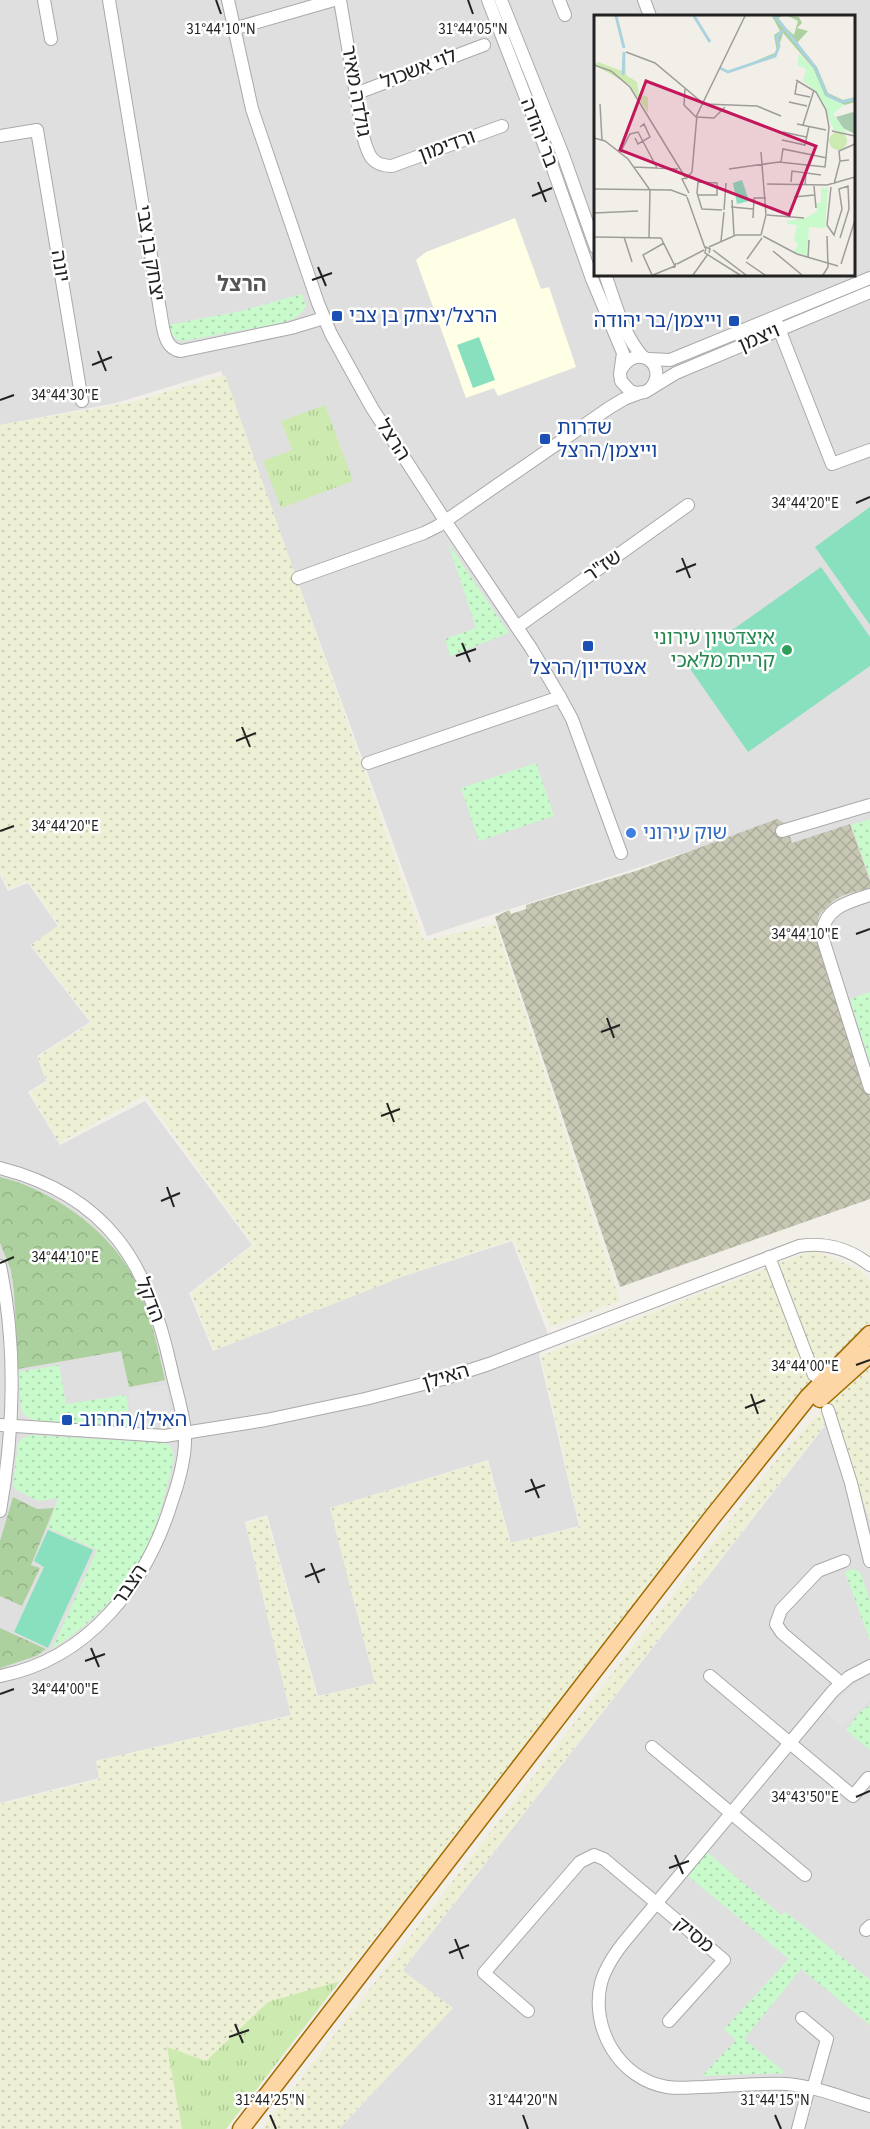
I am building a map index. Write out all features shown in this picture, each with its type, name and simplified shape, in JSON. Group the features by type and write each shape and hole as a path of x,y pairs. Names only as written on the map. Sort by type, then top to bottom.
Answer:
{"main road":[{"path":"241,2129 710,1520 808,1397 870,1334"},
{"path":"710,1520 816,1403 870,1354"}],"street":[{"path":"44,0 51,39"},
{"name":"יצחק בן צבי","path":"109,0 160,310 168,344 175,351 182,351 291,328 324,318"},
{"name":"הרצל","path":"228,0 252,109 324,318 372,408 517,627 560,697 572,719 621,853"},
{"path":"233,29 334,0"},
{"name":"גולדה מאיר","path":"340,0 366,149 372,160 381,166 392,166"},
{"name":"בר יהודה","path":"488,0 550,160 592,279 623,353 622,368"},
{"name":"בר יהודה","path":"501,0 563,155 594,243"},
{"path":"559,0 565,15"},
{"path":"644,0 650,15"},
{"name":"לוי אשכול","path":"355,94 484,45"},
{"name":"ורדימון","path":"392,166 502,126"},
{"name":"יונה","path":"0,136 37,130 82,401"},
{"path":"606,276 628,335 636,349 646,358 656,370 657,378 648,390 636,393 630,391 621,381 622,368 630,358 646,358"},
{"name":"ויצמן","path":"646,358 670,360 870,278"},
{"name":"ויצמן","path":"298,578 424,533 446,522 624,399 648,390 676,373 870,292"},
{"path":"774,316 831,464 870,450"},
{"name":"ויצמן","path":"600,414 617,393 621,381"},
{"name":"שז\"ר","path":"517,627 688,505"},
{"path":"368,763 560,697"},
{"path":"782,831 870,805"},
{"path":"870,895 847,902 831,913 822,927 822,936 870,1088"},
{"name":"הדקל","path":"0,1168 44,1182 71,1196 106,1226 132,1258 159,1318 185,1434"},
{"name":"האילן","path":"6,1426 156,1436 185,1434 392,1393 443,1378 520,1352 799,1246 822,1244 850,1252 870,1265"},
{"path":"769,1257 814,1375"},
{"path":"0,1266 12,1385 6,1426 0,1511"},
{"path":"828,1410 851,1483 870,1561"},
{"name":"הצבר","path":"0,1676 18,1672 48,1660 79,1642 109,1615 128,1591 158,1540 167,1517 176,1489 185,1434"},
{"path":"841,1683 782,1633 776,1624 776,1619 781,1610 818,1571 844,1561"},
{"path":"870,1666 841,1683 619,1948 601,1982 598,2008 605,2037 621,2061 640,2076 666,2087 786,2084 811,2088 870,2106"},
{"path":"710,1676 853,1796 868,1778"},
{"path":"652,1747 805,1875"},
{"path":"528,2011 484,1973 580,1862 594,1855 604,1859 656,1903"},
{"name":"מסיק","path":"656,1903 724,1960 669,2021"},
{"path":"798,2129 827,2039 802,2018"}],"shaded area":[{"path":"0,0 870,0 870,1166 766,826 427,936 221,371 116,403 0,425"},
{"path":"515,218 541,289 549,287 576,367 498,396 494,388 466,398 416,260 426,252"},
{"path":"225,375 424,941 495,924 620,1301 550,1327 513,1239 404,1276 214,1350 191,1293 254,1245 145,1095 59,1143 30,1092 47,1082 38,1057 92,1022 31,945 59,925 28,881 9,889 0,871 0,425 128,403"},
{"path":"777,819 786,824 792,843 850,824 870,881 870,888 844,895 833,901 819,915 817,927 870,1099 870,1199 620,1287 495,917 509,910 511,914 526,909 526,905 639,870"},
{"path":"0,875 8,891 28,883 58,926 30,945 90,1022 37,1056 46,1081 28,1092 60,1145 145,1101 252,1245 189,1293 213,1351 404,1276 512,1241 548,1334 539,1355 579,1526 511,1543 488,1460 330,1508 375,1683 318,1696 267,1515 245,1522 291,1715 96,1761 99,1778 0,1803"},
{"path":"813,1250 862,1271 870,1281 870,1321 742,1463 437,1860 221,2129 0,2129 0,1804 100,1779 96,1761 291,1716 246,1524 266,1516 317,1697 375,1683 330,1508 487,1461 510,1543 580,1527 541,1356"},
{"path":"870,1367 870,1521 833,1414 402,1970 453,2008 338,2129 262,2129 778,1458 834,1397"},
{"path":"166,1384 170,1412 133,1419 128,1391"},
{"path":"834,1414 870,1521 870,2129 339,2129 452,2009 402,1971"},
{"path":"870,1677 870,1701 843,1728 826,1713 856,1683"}],"green space":[{"path":"302,294 306,306 304,310 296,317 282,323 183,341 175,338 168,325 241,311"},
{"path":"479,337 495,380 473,388 457,345"},
{"path":"325,405 353,481 281,508 263,461 292,450 281,421"},
{"path":"870,507 870,625 815,547"},
{"path":"448,543 509,633 450,656 445,639 476,628"},
{"name":"איצדטיון עירוני קריית מלאכי","path":"821,567 870,637 870,666 748,752 686,663"},
{"path":"536,763 554,816 479,841 461,788"},
{"path":"870,819 870,878 851,825"},
{"path":"870,992 870,1063 850,999"},
{"path":"0,1177 38,1191 57,1201 76,1213 108,1242 132,1275 144,1300 165,1380 129,1387 121,1351 18,1369 11,1270 0,1243"},
{"path":"59,1365 66,1404 126,1395 131,1427 35,1421 24,1415 21,1408 18,1372"},
{"path":"31,1435 165,1443 171,1447 174,1456 164,1500 154,1530 132,1573 96,1615 52,1649 97,1550 48,1528 58,1498 39,1501 16,1490 13,1485 18,1444 21,1439"},
{"path":"13,1497 37,1509 54,1508 31,1565 40,1568 22,1606 0,1596 0,1541"},
{"path":"48,1530 93,1550 48,1648 14,1632 44,1567 34,1561"},
{"path":"852,1569 860,1572 870,1600 870,1641 845,1572"},
{"path":"0,1628 46,1649 36,1656 0,1668"},
{"path":"870,1705 870,1750 846,1730 860,1712"},
{"path":"707,1852 781,1915 786,1912 870,1980 870,2025 801,1969 744,2039 786,2073 702,2076 736,2040 724,2029 789,1959 688,1876"},
{"path":"340,1981 226,2129 182,2129 167,2047 206,2061 268,2002"}],"place":[{"name":"הרצל/יצחק בן צבי","path":"337,316"},
{"name":"וייצמן/בר יהודה","path":"734,321"},
{"name":"שדרות וייצמן/הרצל","path":"545,439"},
{"name":"אצטדיון/הרצל","path":"588,646"},
{"name":"איצדטיון עירוני קריית מלאכי","path":"787,650"},
{"name":"שוק עירוני","path":"631,833"},
{"name":"האילן/החרוב","path":"67,1420"}],"district":[{"name":"הרצל","path":"242,284"}]}
